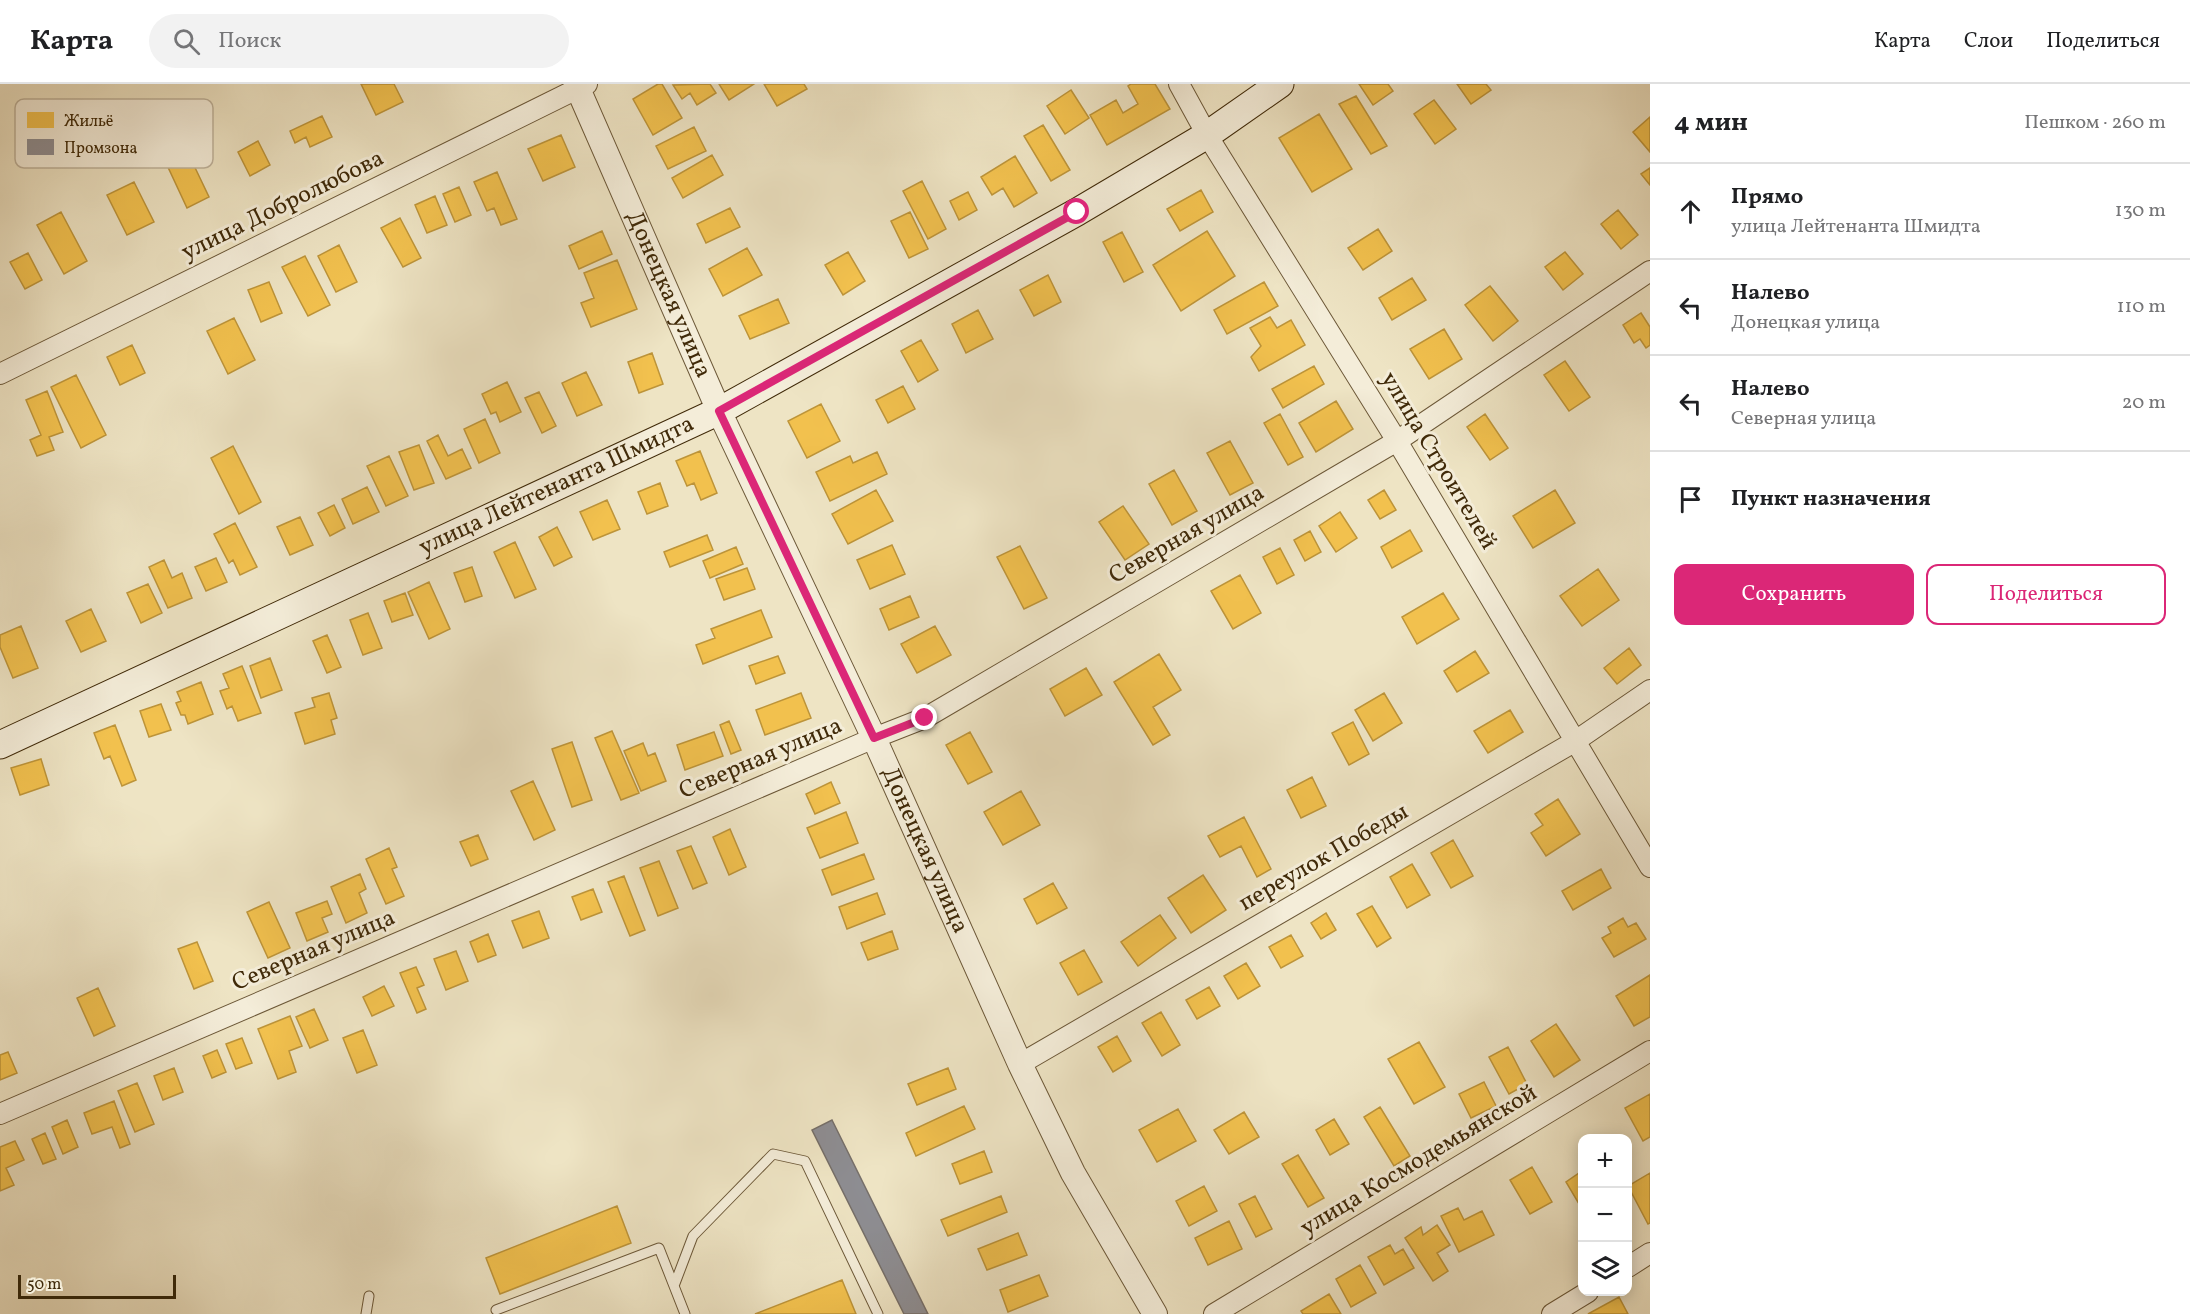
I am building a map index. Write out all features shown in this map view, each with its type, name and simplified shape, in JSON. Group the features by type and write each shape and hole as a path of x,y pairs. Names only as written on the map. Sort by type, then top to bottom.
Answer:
{"main road":[{"name":"улица Лейтенанта Шмидта","path":"0,745 719,411 1077,212 1207,135 1280,84"}],"street":[{"name":"улица Строителей","path":"1179,84 1207,135 1397,441 1650,867"},
{"name":"улица Добролюбова","path":"0,374 580,86"},
{"name":"Донецкая улица","path":"580,86 719,411 874,738 1020,1064 1073,1173 1155,1314"},
{"name":"Северная улица","path":"0,1114 925,718 1397,441 1650,271"},
{"name":"переулок Победы","path":"1020,1064 1574,741 1650,690"},
{"name":"улица Космодемьянской","path":"1214,1314 1650,1051"},
{"path":"1632,1264 1650,1253"},
{"path":"1552,1314 1581,1296"}],"lane":[{"path":"674,1286 693,1236 773,1154 805,1161 878,1314"},
{"path":"496,1310 659,1248 685,1314"},
{"path":"366,1314 369,1296"}],"building: Жильё":[{"path":"361,84 394,84 403,102 376,115"},
{"path":"658,84 662,84 682,118 653,135 633,99"},
{"path":"710,84 716,93 697,105 690,93 682,99 673,85"},
{"path":"719,84 754,84 729,100"},
{"path":"764,84 804,84 807,89 777,106"},
{"path":"1155,84 1170,109 1107,145 1090,115 1116,100 1123,113 1138,104 1128,86"},
{"path":"1359,84 1388,84 1393,91 1373,105"},
{"path":"1457,84 1486,84 1491,90 1471,104"},
{"path":"1071,90 1089,118 1065,134 1047,106"},
{"path":"1356,96 1387,146 1371,154 1339,104"},
{"path":"1434,100 1456,129 1435,144 1414,114"},
{"path":"1319,114 1352,169 1312,192 1279,138"},
{"path":"322,116 332,137 310,147 306,137 295,143 290,131"},
{"path":"1650,117 1650,152 1633,132"},
{"path":"1043,125 1070,170 1051,181 1024,136"},
{"path":"694,127 706,151 668,169 656,146"},
{"path":"561,135 575,167 543,181 528,149"},
{"path":"258,141 270,165 250,176 238,152"},
{"path":"712,155 723,175 683,198 672,178"},
{"path":"1015,156 1037,193 1014,207 1003,188 992,195 981,177"},
{"path":"168,168 195,168 209,197 187,208"},
{"path":"1650,168 1650,185 1641,174"},
{"path":"497,172 517,219 501,225 494,208 487,211 474,182"},
{"path":"922,181 946,229 928,239 903,191"},
{"path":"134,182 154,222 127,235 107,195"},
{"path":"459,187 471,215 455,222 443,194"},
{"path":"1201,190 1213,212 1180,231 1167,209"},
{"path":"968,192 977,210 959,220 950,201"},
{"path":"435,196 447,225 427,233 415,205"},
{"path":"730,208 740,227 706,243 697,224"},
{"path":"1618,210 1638,235 1621,249 1601,224"},
{"path":"61,212 87,261 64,274 37,225"},
{"path":"910,212 928,249 909,258 891,221"},
{"path":"400,218 421,258 403,267 381,228"},
{"path":"1378,229 1392,251 1363,270 1348,248"},
{"path":"602,231 612,254 579,269 569,246"},
{"path":"1207,231 1235,276 1181,311 1153,265"},
{"path":"1122,232 1143,272 1124,282 1103,242"},
{"path":"339,245 357,282 336,292 318,256"},
{"path":"747,248 762,275 723,296 709,269"},
{"path":"848,252 865,281 843,295 825,265"},
{"path":"1565,252 1583,274 1563,290 1545,267"},
{"path":"28,253 42,280 25,289 10,262"},
{"path":"305,256 330,305 308,316 282,267"},
{"path":"617,260 637,309 591,327 581,303 594,298 584,273"},
{"path":"1048,275 1061,302 1034,316 1020,290"},
{"path":"1412,278 1426,300 1392,320 1379,298"},
{"path":"269,282 282,313 261,322 248,290"},
{"path":"1264,282 1278,306 1227,334 1214,310"},
{"path":"1490,286 1518,321 1493,341 1465,305"},
{"path":"778,299 789,323 750,339 739,316"},
{"path":"978,310 993,339 966,353 952,324"},
{"path":"1641,313 1650,327 1650,345 1646,348 1640,339 1634,343 1623,325"},
{"path":"1270,317 1277,328 1291,320 1305,345 1259,371 1251,357 1261,346 1250,328"},
{"path":"234,318 255,360 228,374 207,331"},
{"path":"1444,329 1462,359 1429,379 1410,349"},
{"path":"921,340 938,370 918,382 901,351"},
{"path":"132,345 145,373 120,385 107,357"},
{"path":"652,353 663,384 639,393 628,362"},
{"path":"1565,361 1590,397 1569,411 1544,375"},
{"path":"1314,366 1324,384 1283,408 1272,389"},
{"path":"586,372 602,405 577,416 562,383"},
{"path":"76,375 106,435 81,448 51,387"},
{"path":"507,382 521,412 500,422 496,412 491,414 482,394"},
{"path":"903,386 915,409 888,423 876,400"},
{"path":"47,391 63,432 49,437 54,450 37,456 30,440 41,435 26,400"},
{"path":"539,392 556,426 542,433 525,398"},
{"path":"1336,401 1353,429 1316,452 1299,423"},
{"path":"821,404 840,441 807,458 788,421"},
{"path":"1280,414 1303,457 1288,465 1264,423"},
{"path":"1485,414 1508,448 1490,460 1467,427"},
{"path":"485,419 500,453 479,463 464,429"},
{"path":"438,435 448,456 462,449 471,468 446,479 427,441"},
{"path":"1230,441 1253,483 1230,495 1207,453"},
{"path":"419,445 434,483 414,490 399,452"},
{"path":"233,446 261,502 239,514 211,458"},
{"path":"700,451 717,493 701,500 694,483 687,486 676,461"},
{"path":"877,452 887,474 830,501 816,472 850,456 853,463"},
{"path":"389,456 408,496 386,506 367,466"},
{"path":"1174,470 1197,511 1172,525 1149,484"},
{"path":"660,483 668,506 647,514 638,492"},
{"path":"367,487 379,512 353,524 342,499"},
{"path":"876,490 893,521 848,544 832,514"},
{"path":"1384,490 1396,510 1380,519 1368,500"},
{"path":"1555,490 1575,523 1533,548 1513,516"},
{"path":"607,500 620,529 593,540 580,512"},
{"path":"334,505 345,528 330,536 318,513"},
{"path":"1123,506 1149,544 1125,560 1099,522"},
{"path":"1340,512 1357,538 1336,552 1319,526"},
{"path":"300,517 313,545 290,555 277,527"},
{"path":"235,523 257,567 240,575 233,560 229,563 214,534"},
{"path":"557,527 572,557 554,566 539,537"},
{"path":"1410,530 1422,551 1392,568 1381,547"},
{"path":"1310,531 1321,552 1305,561 1294,540"},
{"path":"707,535 713,550 670,567 664,552"},
{"path":"515,542 536,589 515,598 494,552"},
{"path":"892,545 905,574 870,589 857,560"},
{"path":"1020,546 1047,598 1024,609 997,557"},
{"path":"736,547 743,564 710,578 703,561"},
{"path":"1280,548 1294,575 1277,584 1263,557"},
{"path":"216,558 227,582 206,591 195,567"},
{"path":"164,560 172,578 182,573 192,598 168,608 149,567"},
{"path":"472,567 482,596 465,602 454,573"},
{"path":"747,568 755,589 724,600 716,579"},
{"path":"1598,569 1619,600 1582,626 1560,596"},
{"path":"1240,575 1261,613 1233,629 1211,591"},
{"path":"429,582 450,629 429,639 408,592"},
{"path":"148,584 162,613 141,623 127,593"},
{"path":"405,593 413,615 392,622 384,601"},
{"path":"1443,593 1459,619 1417,644 1402,617"},
{"path":"910,596 919,617 889,630 880,609"},
{"path":"91,609 106,641 81,652 66,621"},
{"path":"761,610 772,637 703,664 696,645 715,638 711,629"},
{"path":"368,613 382,648 363,655 350,620"},
{"path":"21,626 38,668 13,678 0,647 0,635"},
{"path":"935,626 951,655 917,673 901,644"},
{"path":"327,635 341,667 327,673 313,641"},
{"path":"1629,648 1641,665 1617,684 1604,668"},
{"path":"1475,651 1489,673 1457,692 1444,671"},
{"path":"1159,654 1181,690 1153,707 1170,735 1153,745 1114,682"},
{"path":"778,656 785,673 756,684 749,666"},
{"path":"270,658 282,690 261,698 250,666"},
{"path":"242,666 261,713 238,721 232,706 227,709 220,691 229,688 223,674"},
{"path":"1086,668 1102,695 1065,716 1050,689"},
{"path":"201,682 213,714 188,724 185,715 181,715 176,703 181,701 177,692"},
{"path":"329,693 337,718 331,720 335,734 305,744 295,713 315,707 312,698"},
{"path":"801,693 811,718 765,735 756,710"},
{"path":"1384,693 1402,723 1373,741 1355,710"},
{"path":"161,704 171,730 149,737 140,711"},
{"path":"1510,710 1523,732 1488,753 1474,731"},
{"path":"729,721 741,750 731,754 720,725"},
{"path":"1353,722 1369,754 1349,765 1332,733"},
{"path":"115,725 136,780 122,786 110,756 104,759 94,733"},
{"path":"612,731 639,793 621,800 595,738"},
{"path":"714,732 723,756 685,770 677,745"},
{"path":"970,732 992,772 968,784 946,745"},
{"path":"572,742 592,800 572,807 552,749"},
{"path":"643,743 648,756 655,753 666,781 641,791 624,751"},
{"path":"41,759 49,785 20,795 11,768"},
{"path":"1312,777 1326,806 1301,818 1287,790"},
{"path":"533,781 555,830 534,840 511,791"},
{"path":"831,782 840,803 815,814 806,794"},
{"path":"1021,791 1040,825 1003,845 984,812"},
{"path":"1558,799 1580,834 1546,856 1531,833 1543,825 1535,814"},
{"path":"846,812 858,843 820,858 807,828"},
{"path":"1244,817 1271,869 1257,877 1241,846 1220,857 1208,836"},
{"path":"730,829 746,867 729,875 713,837"},
{"path":"478,835 488,859 471,866 460,842"},
{"path":"1453,840 1473,876 1451,888 1431,853"},
{"path":"691,846 707,883 693,889 677,851"},
{"path":"389,848 397,867 392,869 404,896 386,904 366,859"},
{"path":"864,854 874,879 832,895 822,870"},
{"path":"659,861 678,908 658,916 640,868"},
{"path":"1412,864 1430,895 1407,908 1390,877"},
{"path":"1601,869 1611,888 1573,910 1562,891"},
{"path":"360,874 366,889 359,893 367,913 346,923 331,887"},
{"path":"1203,875 1226,910 1191,933 1168,898"},
{"path":"624,876 645,930 630,936 608,882"},
{"path":"1053,883 1067,908 1037,924 1024,899"},
{"path":"593,889 602,912 581,920 572,897"},
{"path":"877,893 885,914 847,929 839,907"},
{"path":"327,901 332,914 322,918 328,932 307,941 296,913"},
{"path":"269,902 290,948 268,958 247,912"},
{"path":"1372,906 1391,938 1377,947 1357,914"},
{"path":"539,911 549,938 523,948 512,921"},
{"path":"1326,913 1336,930 1321,939 1311,923"},
{"path":"1160,915 1176,938 1138,966 1121,942"},
{"path":"1623,918 1628,927 1636,923 1646,939 1614,957 1602,938 1611,933 1608,927"},
{"path":"892,931 898,949 868,960 861,943"},
{"path":"488,934 496,955 478,962 470,942"},
{"path":"1291,935 1303,956 1281,968 1269,947"},
{"path":"197,942 213,981 194,989 178,949"},
{"path":"1084,950 1102,982 1078,995 1060,963"},
{"path":"456,951 468,981 446,990 434,959"},
{"path":"1246,963 1260,986 1238,999 1224,976"},
{"path":"416,967 424,985 417,988 426,1009 417,1013 400,973"},
{"path":"1650,975 1650,1017 1634,1026 1616,996"},
{"path":"384,986 394,1006 372,1016 363,997"},
{"path":"1209,987 1220,1006 1197,1019 1186,1000"},
{"path":"98,988 115,1026 94,1036 77,998"},
{"path":"314,1009 328,1040 310,1048 296,1017"},
{"path":"1161,1012 1180,1045 1162,1056 1142,1023"},
{"path":"290,1016 302,1046 289,1051 296,1072 278,1079 258,1029"},
{"path":"1556,1024 1580,1060 1554,1077 1531,1041"},
{"path":"363,1030 377,1065 357,1073 343,1038"},
{"path":"1117,1036 1131,1061 1113,1072 1098,1047"},
{"path":"242,1038 252,1063 236,1069 226,1044"},
{"path":"1419,1042 1445,1087 1414,1104 1388,1059"},
{"path":"1508,1047 1527,1084 1509,1094 1489,1057"},
{"path":"217,1050 226,1072 212,1078 203,1056"},
{"path":"8,1052 17,1073 0,1080 0,1055"},
{"path":"174,1068 183,1092 163,1100 154,1076"},
{"path":"948,1068 956,1089 917,1105 908,1084"},
{"path":"1484,1082 1496,1106 1471,1118 1459,1094"},
{"path":"137,1083 154,1124 135,1132 118,1091"},
{"path":"1650,1094 1650,1137 1643,1141 1625,1108"},
{"path":"114,1101 130,1144 120,1148 112,1127 92,1134 84,1113"},
{"path":"964,1106 975,1129 916,1156 906,1133"},
{"path":"1380,1107 1410,1156 1394,1166 1364,1117"},
{"path":"1178,1109 1196,1141 1157,1162 1139,1130"},
{"path":"1244,1112 1259,1137 1229,1154 1214,1130"},
{"path":"1334,1119 1349,1144 1330,1155 1316,1130"},
{"path":"67,1120 78,1147 63,1154 52,1127"},
{"path":"45,1133 56,1159 43,1164 32,1139"},
{"path":"15,1141 24,1160 6,1168 14,1185 0,1191 0,1147"},
{"path":"984,1151 992,1172 960,1184 952,1164"},
{"path":"1298,1155 1324,1198 1308,1207 1282,1164"},
{"path":"1532,1167 1552,1202 1530,1214 1510,1180"},
{"path":"1650,1173 1650,1223 1648,1224 1632,1194 1632,1184"},
{"path":"1578,1174 1578,1202 1566,1182"},
{"path":"1204,1186 1217,1211 1189,1226 1176,1201"},
{"path":"1001,1196 1007,1212 948,1236 941,1220"},
{"path":"1255,1196 1272,1229 1256,1237 1239,1204"},
{"path":"617,1206 631,1243 500,1294 486,1258"},
{"path":"1458,1208 1464,1220 1482,1211 1494,1235 1459,1252 1441,1216"},
{"path":"1229,1221 1242,1249 1208,1265 1195,1238"},
{"path":"1437,1225 1450,1245 1437,1253 1448,1271 1433,1281 1405,1238 1421,1227 1423,1235"},
{"path":"1018,1233 1027,1255 987,1270 978,1249"},
{"path":"1390,1245 1395,1254 1403,1249 1414,1268 1384,1285 1368,1257"},
{"path":"1360,1265 1376,1293 1351,1307 1336,1279"},
{"path":"1039,1275 1048,1296 1008,1312 1000,1290"},
{"path":"842,1280 856,1314 755,1314"},
{"path":"1329,1294 1341,1314 1303,1314 1301,1311"},
{"path":"1619,1297 1628,1314 1588,1314"}],"building: Промзона":[{"path":"832,1120 928,1314 904,1314 812,1130"}],"route":[{"path":"925,718 874,738 719,411 1077,212"}]}
